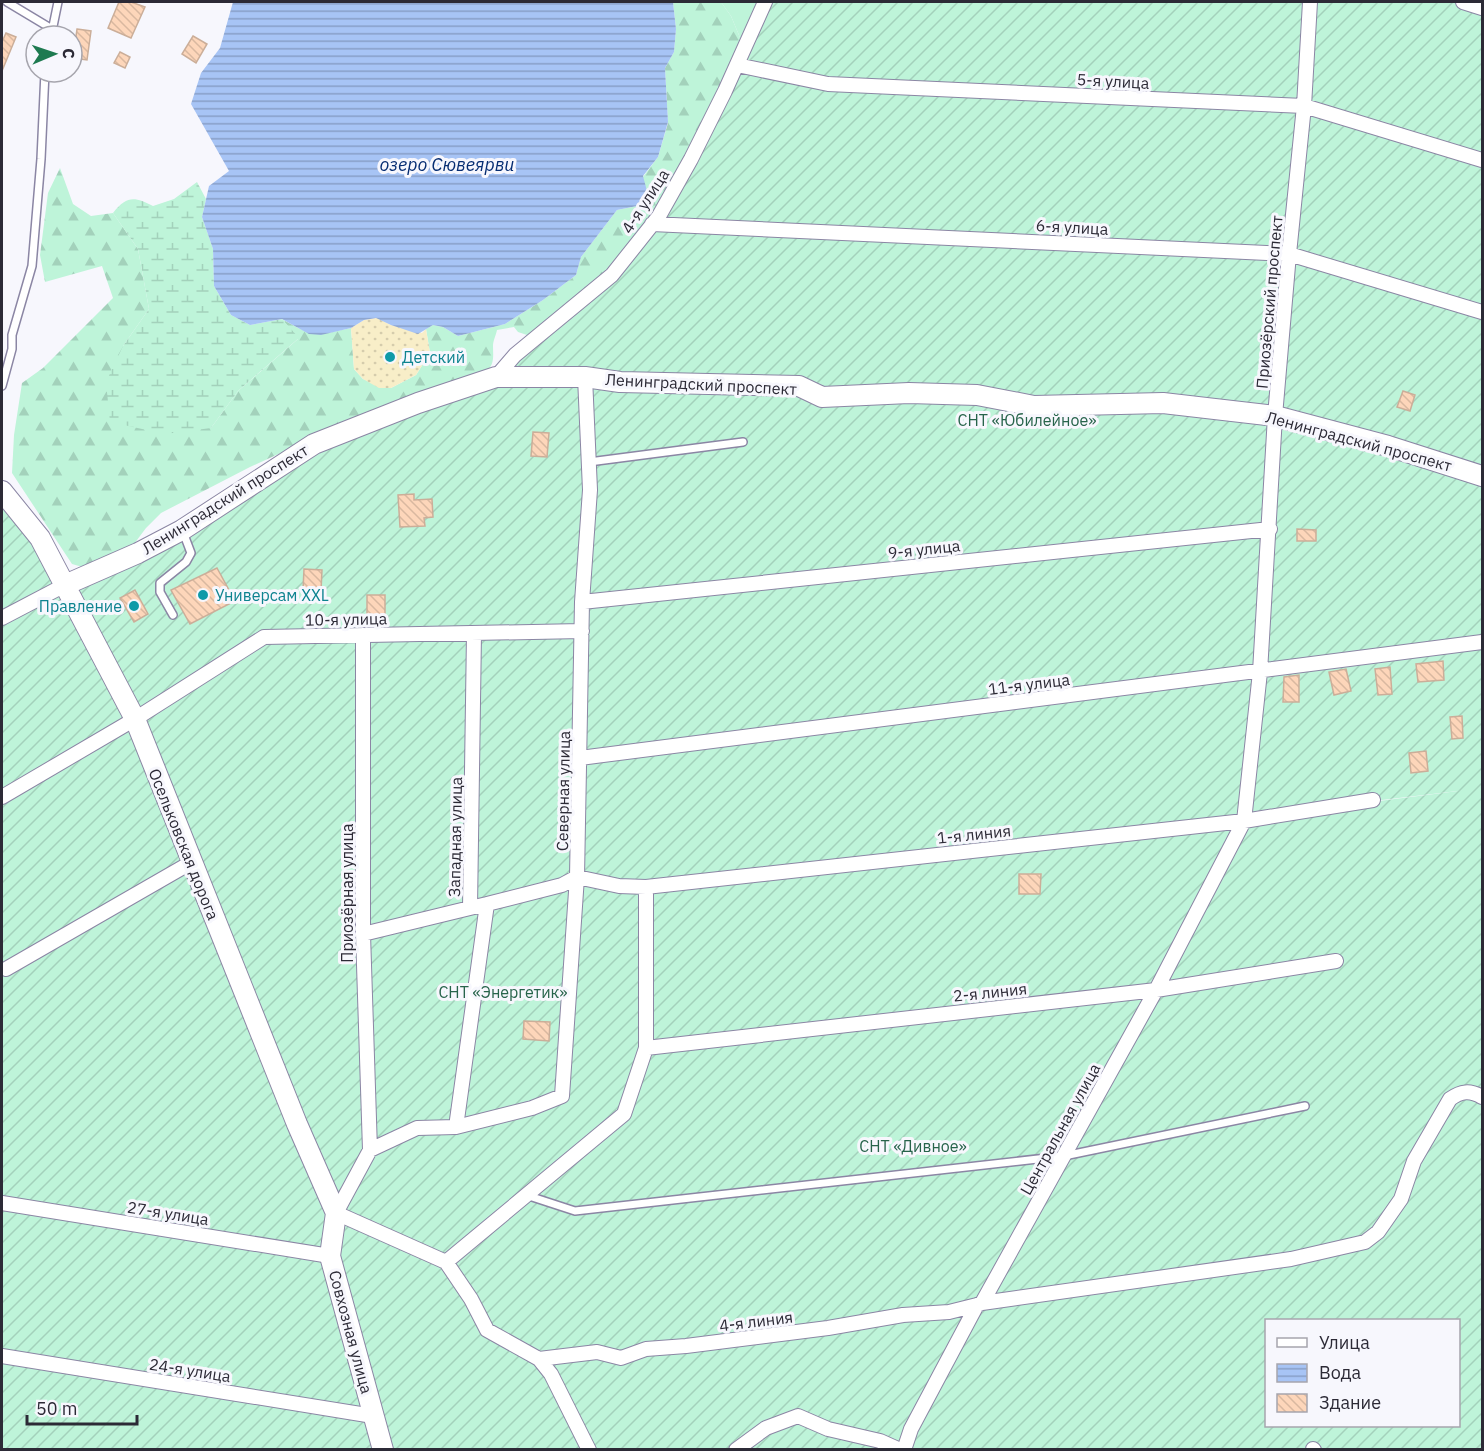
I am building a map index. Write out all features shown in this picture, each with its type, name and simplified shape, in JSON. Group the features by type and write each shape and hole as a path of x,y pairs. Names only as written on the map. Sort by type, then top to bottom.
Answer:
{"street":[{"name":"4-я улица","path":"496,377 514,355 612,275 652,224 691,159 765,2"},
{"name":"Приозёрский проспект","path":"1244,821 1260,672 1275,416 1304,106 1310,2"},
{"path":"1463,2 1482,8"},
{"name":"5-я улица","path":"736,65 828,84 1304,106 1482,160"},
{"name":"6-я улица","path":"652,224 1289,254 1482,312"},
{"name":"Ленинградский проспект","path":"65,585 138,553 182,530 314,444 418,403 496,377 585,377 620,382 798,386 822,397 909,393 977,395 1034,406 1163,403 1275,416 1388,446 1482,476"},
{"name":"Северная улица","path":"456,1127 532,1108 562,1095 578,877 582,602 590,490 585,377"},
{"name":"Осельковская дорога","path":"2,491 40,538 135,718 297,1124 336,1213"},
{"name":"9-я улица","path":"582,602 1270,529"},
{"path":"2,618 65,585"},
{"name":"10-я улица","path":"2,797 135,718 264,637 582,631"},
{"name":"Западная улица","path":"456,1127 487,904 470,908 474,633"},
{"name":"Приозёрная улица","path":"363,635 363,934 370,1150"},
{"name":"11-я улица","path":"580,758 1482,642"},
{"name":"1-я линия","path":"578,877 619,886 646,887 1244,821 1373,800"},
{"name":"Центральная улица","path":"902,1449 979,1304 1156,990 1244,821"},
{"path":"6,969 192,862"},
{"path":"487,904 562,885 578,877"},
{"path":"446,1262 529,1196 624,1114 646,1047 646,887"},
{"path":"363,934 470,908"},
{"name":"2-я линия","path":"646,1047 1156,990 1336,961"},
{"name":"4-я линия","path":"539,1359 597,1352 621,1358 646,1349 828,1328 903,1315 949,1312 979,1304 1291,1259 1365,1242 1378,1232 1401,1199 1414,1161 1450,1099 1459,1093 1473,1092 1482,1097"},
{"path":"456,1127 417,1128 370,1150 336,1213 446,1262 471,1299 487,1330 539,1359 551,1374 589,1449"},
{"name":"27-я улица","path":"2,1203 330,1256"},
{"name":"Совхозная улица","path":"336,1213 330,1256 383,1449"},
{"name":"24-я улица","path":"2,1356 373,1416"},
{"path":"736,1449 766,1428 798,1416 828,1429 880,1441 902,1449"}],"lane":[{"path":"7,2 39,24"},
{"path":"53,24 58,2"},
{"path":"2,386 12,349 12,335 32,266 44,84"},
{"path":"589,462 743,442"},
{"path":"173,615 160,592 160,584 186,562 191,553 182,530"},
{"path":"529,1196 575,1211 1064,1156 1305,1106"}],"green space":[{"path":"673,2 721,2 731,16 741,40 666,208 612,275 542,332 527,335 518,332 514,327 497,330 493,344 492,363 486,372 397,400 359,420 250,467 161,513 134,544 86,568 72,564 12,473 14,435 22,383 43,368 113,298 102,266 45,282 40,255 48,193 60,168 73,204 91,216 113,213 138,249 149,309 123,346 211,428 238,391 298,339 282,319 315,334 351,328 354,369 363,379 391,388 416,375 430,353 426,329 433,325 443,327 458,336 505,324 543,300 576,275 581,257 617,210 637,206 643,177 658,157 668,123 665,68 674,52 676,29"},
{"path":"721,2 762,2 741,40 731,16"},
{"name":"СНТ «Юбилейное»","path":"768,2 1482,2 1482,1449 2,1449 2,491 64,584 418,403 496,377 612,275 666,208","holes":["1466,790 650,893 646,887"]},
{"path":"197,182 206,199 202,217 213,249 214,286 231,315 250,325 282,319 299,338 238,391 211,428 165,434 110,422 106,382 123,346 149,309 138,249 113,213 123,203 132,199 153,206 174,199"}],"sand":[{"name":"Детский","path":"377,318 391,325 422,333 426,329 430,353 416,375 391,388 379,388 363,379 354,369 351,328 364,320"}],"water":[{"name":"озеро Сювеярви","path":"233,2 673,2 676,29 674,52 665,68 668,122 658,157 643,176 647,191 637,206 617,210 581,257 576,275 543,300 505,324 458,336 443,327 433,325 418,334 376,318 364,320 351,328 321,335 309,334 282,319 250,325 231,315 214,286 213,249 202,217 209,186 229,171 191,104 201,73 220,48"}],"building":[{"path":"119,2 131,2 145,7 131,38 108,28"},
{"path":"84,30 91,31 87,60 84,60"},
{"path":"6,33 16,37 2,71 2,42"},
{"path":"193,36 207,44 196,63 182,54"},
{"path":"120,52 130,57 125,68 114,63"},
{"path":"1403,391 1415,395 1410,411 1397,407"},
{"path":"533,432 549,433 547,457 531,456"},
{"path":"414,494 414,500 432,499 433,517 424,518 425,526 400,527 398,495"},
{"path":"1297,529 1316,530 1316,541 1297,541"},
{"name":"Универсам XXL","path":"217,568 235,601 190,624 171,590"},
{"path":"304,569 322,570 321,591 303,590"},
{"name":"Правление","path":"135,590 148,614 134,622 120,598"},
{"path":"367,595 385,595 385,616 367,616"},
{"path":"1443,661 1444,680 1418,682 1416,664"},
{"path":"1390,667 1392,694 1378,695 1375,669"},
{"path":"1346,669 1351,691 1334,695 1329,672"},
{"path":"1299,675 1299,702 1283,702 1284,677"},
{"path":"1462,716 1463,738 1452,739 1450,717"},
{"path":"1426,751 1428,771 1411,773 1409,753"},
{"path":"1019,874 1041,874 1040,894 1019,894"},
{"path":"524,1021 550,1022 549,1041 523,1039"}],"place":[{"name":"Детский","path":"390,357"},
{"name":"Универсам XXL","path":"203,595"},
{"name":"Правление","path":"134,606"}],"park label":[{"name":"СНТ «Энергетик»","path":"503,992"},
{"name":"СНТ «Дивное»","path":"913,1146"}]}
